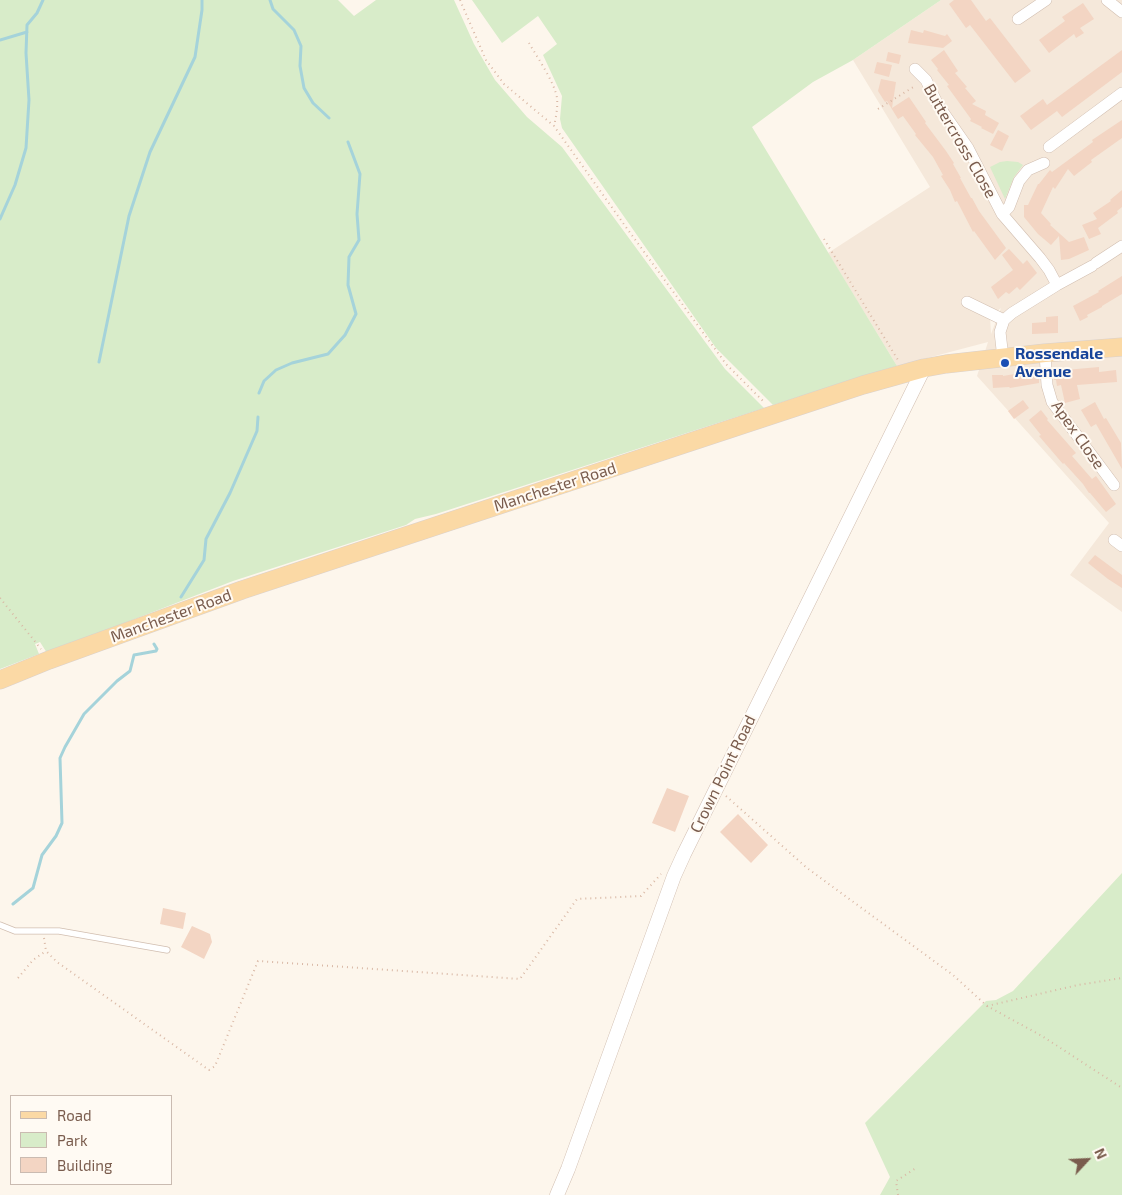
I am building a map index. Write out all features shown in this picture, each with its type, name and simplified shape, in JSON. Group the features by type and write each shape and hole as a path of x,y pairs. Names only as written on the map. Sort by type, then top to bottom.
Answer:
{"main road":[{"name":"Manchester Road","path":"0,680 49,660 242,590 864,385 924,368 946,364 1122,347"}],"street":[{"path":"1018,19 1046,0"},
{"path":"1107,0 1122,12"},
{"name":"Buttercross Close","path":"915,69 926,80 938,105 968,148 1002,214 1040,258 1049,270 1056,285"},
{"path":"1049,147 1122,93"},
{"name":"Buttercross Close","path":"1002,214 1008,207 1019,182 1028,170 1044,163"},
{"path":"1003,358 1000,332 1004,320 1056,285 1094,265 1122,246"},
{"path":"967,302 1004,320"},
{"name":"Apex Close","path":"1045,353 1047,384 1052,402 1114,485"},
{"name":"Crown Point Road","path":"557,1195 674,876 924,368"}],"lane":[{"path":"0,925 15,931 59,931 167,950"}],"path":[{"path":"460,0 486,60 504,84 554,126 628,231 726,364 776,414"},
{"path":"529,43 547,73 557,96 554,126"},
{"path":"878,109 926,80"},
{"path":"824,239 900,363 904,374"},
{"path":"0,598 49,660"},
{"path":"716,788 807,868 953,975 987,1006 1042,1036 1122,1088"},
{"path":"42,931 46,951 57,962 209,1070 215,1066 258,961 520,979 577,899 641,896 664,872"},
{"path":"18,978 33,960 46,951"},
{"path":"987,1006 1078,985 1122,978"},
{"path":"898,1195 896,1181 916,1168"}],"shaded area":[{"path":"941,0 1122,0 1122,612 1070,575 1109,523 977,376 988,342 897,366 828,253 930,187 853,60","holes":["1001,308 991,334 990,317"]}],"green space":[{"path":"0,0 338,0 354,16 376,0 454,0 474,44 495,80 527,117 562,147 725,369 764,408 436,514 415,519 406,525 233,581 47,653 40,642 35,644 39,654 0,669"},
{"path":"472,0 941,0 853,60 813,82 752,127 897,366 773,405 716,348 562,128 560,119 562,96 543,55 557,44 538,16 502,43"},
{"path":"1007,161 1018,162 1023,165 1014,177 1005,199 990,167"},
{"path":"1122,873 1122,1195 880,1195 890,1177 865,1123 986,1001 996,1000 1013,991"}],"building":[{"path":"954,0 971,0 986,21 990,18 1031,71 1015,83 970,25 966,28 949,4"},
{"path":"1083,3 1094,19 1080,28 1084,33 1076,38 1074,34 1049,53 1039,40 1065,21 1062,17"},
{"path":"911,30 923,33 924,30 945,36 947,34 952,41 943,48 908,43"},
{"path":"944,50 958,71 955,73 976,101 972,104 986,111 985,115 999,123 993,134 970,121 971,119 931,60"},
{"path":"1122,50 1122,72 1062,117 1057,111 1031,130 1020,116 1043,99 1047,105"},
{"path":"888,52 901,55 899,64 886,61"},
{"path":"877,62 892,65 889,77 874,73"},
{"path":"881,79 896,82 892,108 909,97 954,163 971,198 1006,248 995,260 973,232 941,176 943,175 933,157 915,135 903,116 898,119 887,101 885,102 878,91"},
{"path":"1122,120 1122,138 1091,160 1092,162 1074,176 1068,169 1055,189 1053,187 1041,213 1050,225 1069,242 1084,237 1089,250 1069,259 1061,260 1059,236 1051,245 1038,234 1024,217 1024,205 1028,205 1038,184 1050,170 1052,172 1093,142 1092,140"},
{"path":"998,130 1009,136 1002,151 990,145"},
{"path":"1122,190 1122,207 1117,211 1118,213 1098,228 1101,234 1089,239 1082,225 1097,219 1093,213 1111,201"},
{"path":"1009,249 1023,264 1027,260 1037,273 1020,290 1017,287 1009,294 1006,292 998,299 991,287 1013,270 1002,255"},
{"path":"1122,276 1122,294 1080,321 1073,306 1099,292"},
{"path":"1058,316 1058,333 1032,334 1032,323 1046,322 1046,317"},
{"path":"1099,367 1099,372 1116,370 1117,382 1077,385 1080,399 1065,403 1061,385 1057,386 1056,380 1054,380 1054,371"},
{"path":"1020,373 1020,376 1039,373 1039,383 1010,388 993,388 992,375 1003,376"},
{"path":"1023,400 1029,408 1014,419 1008,411"},
{"path":"1095,402 1104,419 1106,418 1121,443 1122,469 1096,424 1091,427 1081,410"},
{"path":"1041,410 1047,420 1076,453 1072,456 1092,479 1096,476 1116,504 1106,512 1039,436 1041,435 1029,420"},
{"path":"1095,555 1122,575 1122,588 1088,563"},
{"path":"667,788 689,796 675,832 652,823"},
{"path":"738,814 768,845 751,863 720,832"},
{"path":"163,908 186,913 183,929 160,924"},
{"path":"192,926 210,934 212,942 204,959 181,947"}],"waterway":[{"path":"0,219 15,185 26,148 29,100 26,53 27,25 37,13 43,0"},
{"path":"99,362 129,216 150,152 195,57 202,0"},
{"path":"270,0 273,9 294,30 301,46 300,66 304,88 313,103 329,118"},
{"path":"0,40 27,32"},
{"path":"259,393 264,381 276,370 292,363 328,354 345,335 356,314 348,285 349,257 359,240 357,214 360,174 348,142"},
{"path":"181,597 204,560 206,539 230,493 257,431 258,417"},
{"path":"13,904 33,888 42,855 56,836 62,823 60,758 65,747 84,714 117,681 130,671 134,655 156,651 157,649 154,644"}],"place":[{"name":"Rossendale Avenue","path":"1005,363"}]}
